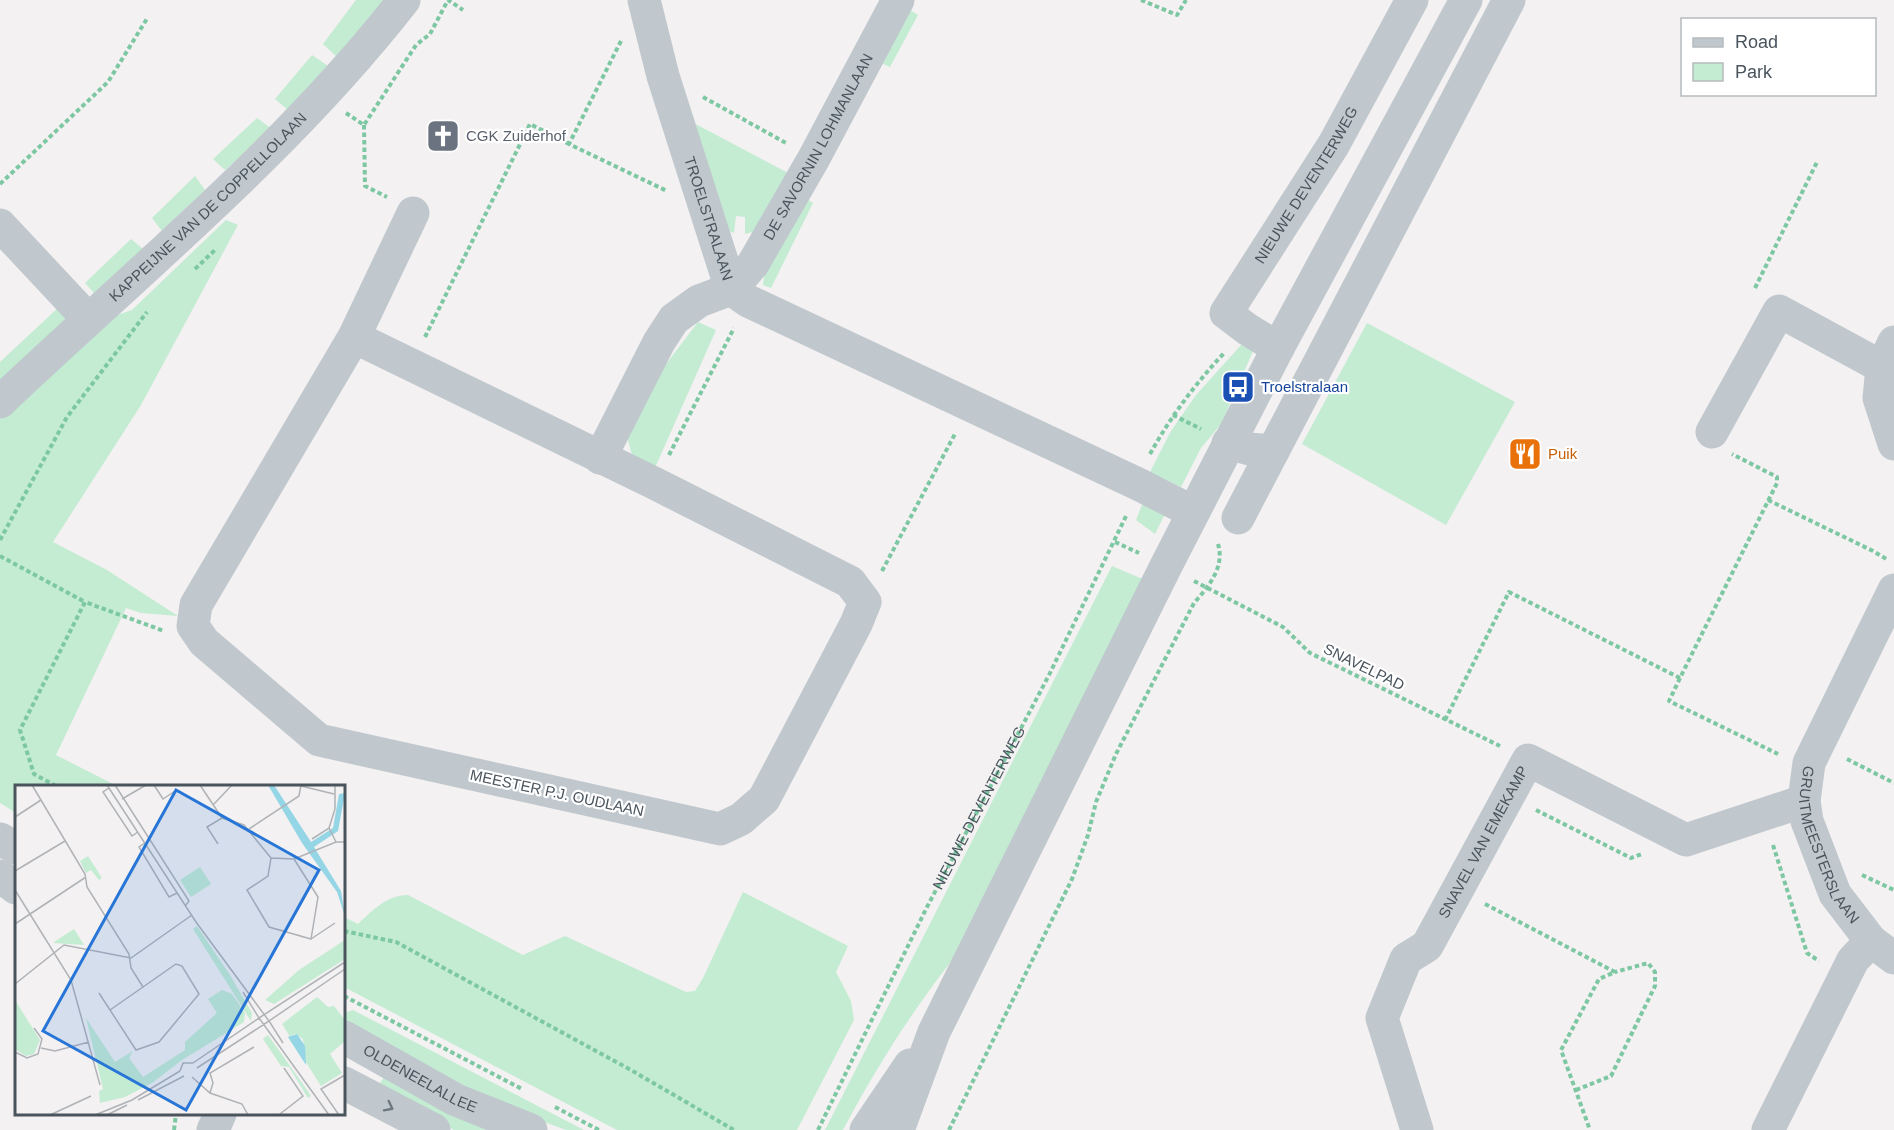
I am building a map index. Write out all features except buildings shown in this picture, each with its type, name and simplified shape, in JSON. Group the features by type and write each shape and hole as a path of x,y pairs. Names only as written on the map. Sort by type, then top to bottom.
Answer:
{"street":[{"name":"KAPPEIJNE VAN DE COPPELLOLAAN","path":"0,402 260,162 322,97 404,0"},
{"name":"TROELSTRALAAN","path":"644,0 663,75 704,206 740,295"},
{"name":"DE SAVORNIN LOHMANLAAN","path":"740,295 753,264 814,158 898,0"},
{"name":"NIEUWE DEVENTERWEG","path":"1278,348 1226,313 1334,144 1412,0"},
{"path":"898,1130 934,1032 1193,512 1278,348 1466,0"},
{"path":"1239,518 1509,0"},
{"path":"1434,59 1470,76"},
{"path":"193,626 196,604 354,337 413,213"},
{"path":"0,225 88,319"},
{"path":"1319,275 1354,294"},
{"path":"600,458 659,342 674,319 699,301 740,295 1193,512"},
{"path":"1712,432 1779,311 1888,354 1879,398 1894,444"},
{"path":"354,337 654,483 850,582 865,602"},
{"path":"1228,443 1250,449 1273,451"},
{"name":"GRUITMEESTERSLAAN","path":"1883,949 1835,894 1808,821 1810,771 1894,591"},
{"name":"MEESTER P.J. OUDLAAN","path":"193,626 204,642 319,740 720,829 741,819 764,799 856,624 865,602"},
{"name":"SNAVEL VAN EMEKAMP","path":"1417,1130 1382,1018 1406,959 1427,946 1528,760 1686,840 1810,771"},
{"path":"0,839 15,847"},
{"path":"0,876 15,887"},
{"path":"0,907 15,904"},
{"path":"1768,1130 1853,960 1883,949"},
{"path":"866,1130 934,1032"},
{"name":"OLDENEELALLEE","path":"345,1038 456,1100 540,1117"},
{"path":"345,1084 434,1130"},
{"path":"191,1130 195,1115"},
{"path":"213,1130 219,1115"}],"path":[{"path":"413,213 364,186 364,125 416,45 430,34 448,0 463,10"},
{"path":"1141,0 1177,15 1186,0"},
{"path":"0,184 108,82 148,17"},
{"path":"569,144 622,38"},
{"path":"663,75 814,158"},
{"path":"322,97 364,125"},
{"path":"412,365 530,124 666,191 704,206"},
{"path":"1779,311 1751,295 1817,162"},
{"path":"189,274 218,246"},
{"path":"654,483 740,295"},
{"path":"0,540 67,417 151,308"},
{"path":"865,602 971,405"},
{"path":"1712,432 1719,447 1777,477 1777,483 1669,701 1810,771 1894,783"},
{"name":"NIEUWE DEVENTERWEG","path":"818,1130 927,907 1049,675 1120,531 1138,484"},
{"path":"1768,500 1873,551 1894,564"},
{"path":"0,556 85,602 166,632 193,626"},
{"name":"SNAVELPAD","path":"1166,566 1283,627 1310,653 1528,760"},
{"path":"949,1130 1072,879 1088,835 1096,802 1116,754 1194,603 1207,588"},
{"path":"1445,720 1509,592 1680,678"},
{"path":"54,785 34,774 20,730 85,602"},
{"path":"1458,890 1616,972"},
{"path":"345,931 396,942 631,1070 734,1130"},
{"path":"1575,1090 1611,1076 1655,986 1654,972 1648,963 1599,979 1561,1050 1575,1090 1590,1130"},
{"path":"345,997 528,1093"},
{"path":"174,1130 176,1115"},
{"path":"540,1117 599,1130"}],"green space":[{"path":"356,0 385,0 338,58 323,44"},
{"path":"908,9 918,15 890,67 876,61"},
{"path":"312,55 331,68 288,110 275,99"},
{"path":"257,118 272,129 225,170 213,159"},
{"path":"688,120 790,174 753,232 745,234 745,217 736,216 734,233 727,230"},
{"path":"195,176 205,190 162,231 152,218"},
{"path":"807,199 813,203 771,288 763,285 765,269"},
{"path":"226,220 238,225 141,405 53,542 107,570 178,616 141,613 126,608 56,755 115,785 15,785 15,812 0,803 0,419 44,377 94,323 132,310"},
{"path":"131,239 143,249 94,293 85,283"},
{"path":"59,307 72,322 0,390 0,362"},
{"path":"698,322 716,330 654,470 632,455 627,437 654,380"},
{"path":"1367,323 1515,402 1446,525 1302,444"},
{"path":"1242,344 1254,349 1221,424 1201,448 1181,487 1150,472 1171,431 1196,395"},
{"path":"1145,497 1167,510 1155,534 1136,520"},
{"path":"1112,566 1145,580 964,945 899,1034 843,1130 825,1130"},
{"path":"743,892 848,946 836,972 851,1001 854,1020 797,1130 617,1130 345,988 345,918 358,924 387,900 408,895 523,955 565,936 686,992 695,991"},
{"path":"353,1010 584,1130 566,1130 490,1102 345,1028 345,1013"},
{"path":"387,1073 507,1130 454,1130 376,1089"}],"place":[{"name":"CGK Zuiderhof","path":"443,136"},
{"name":"Troelstralaan","path":"1238,387"},
{"name":"Puik","path":"1525,454"}]}
